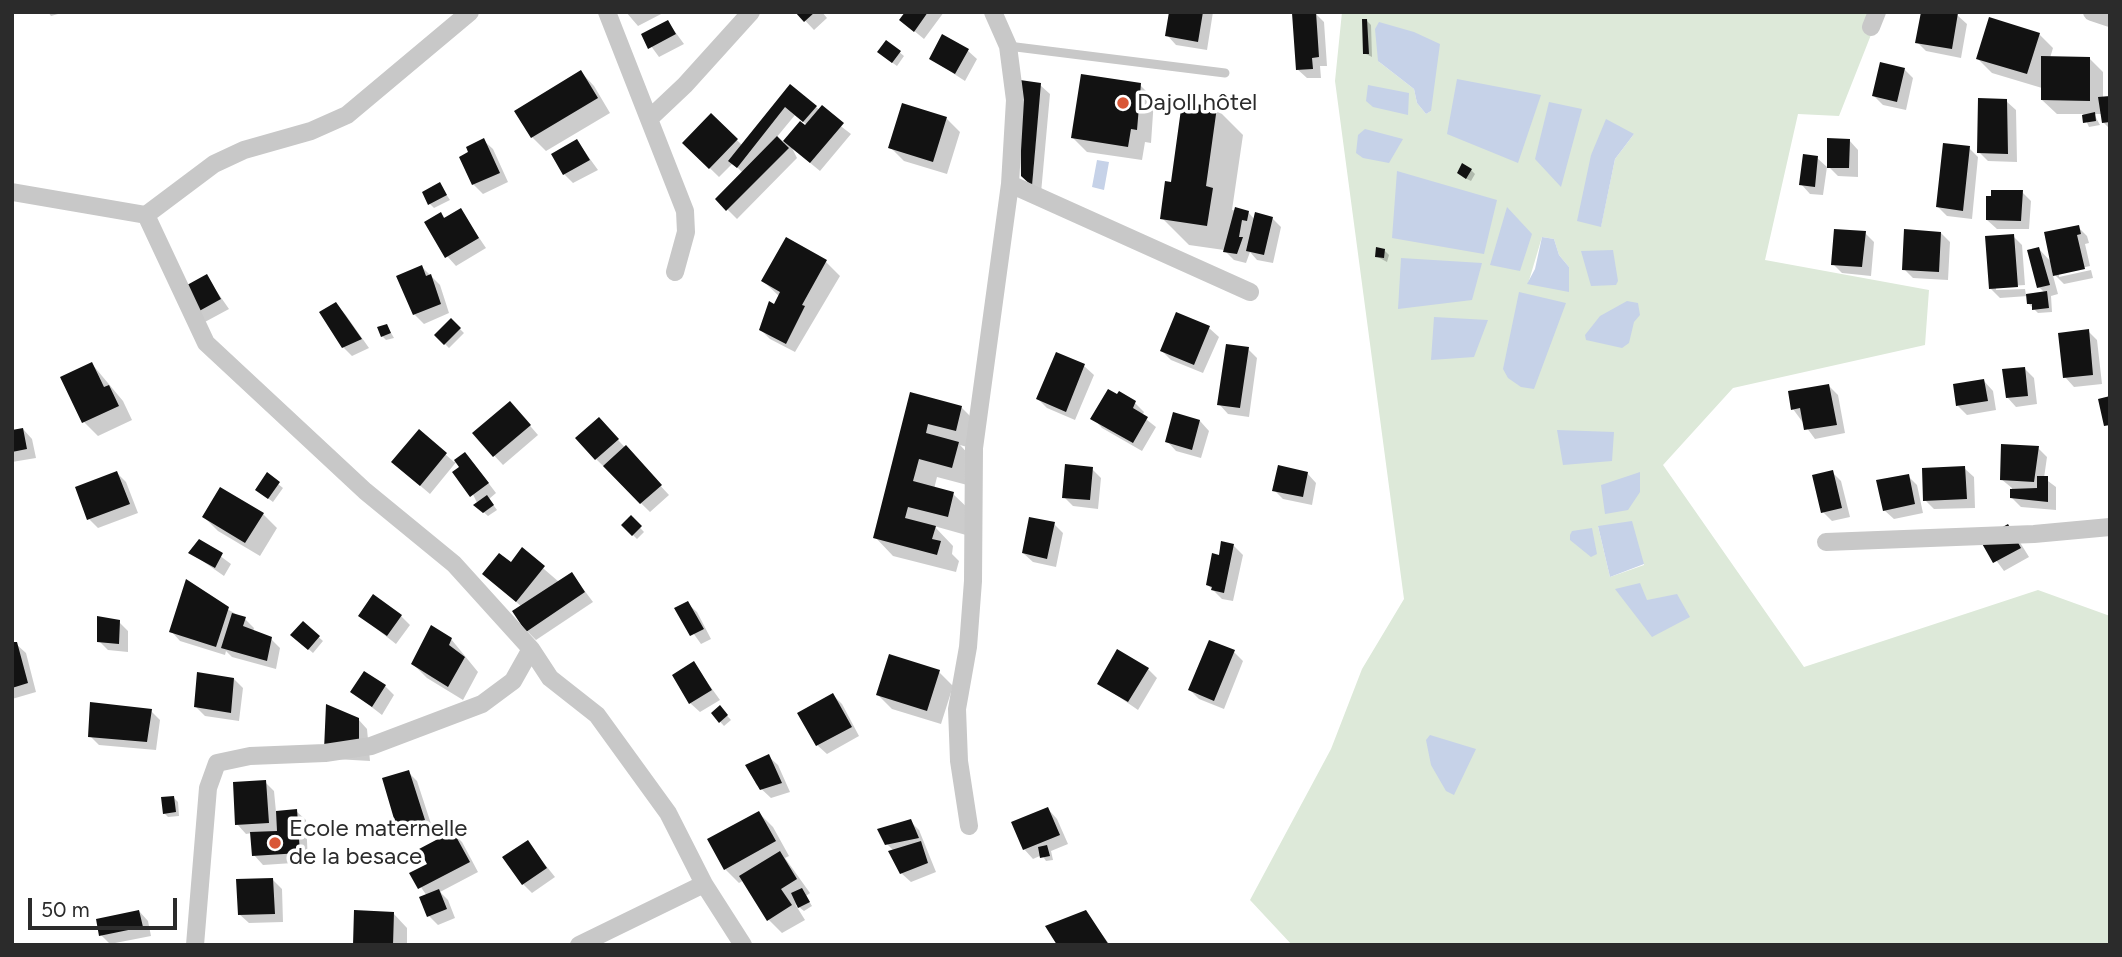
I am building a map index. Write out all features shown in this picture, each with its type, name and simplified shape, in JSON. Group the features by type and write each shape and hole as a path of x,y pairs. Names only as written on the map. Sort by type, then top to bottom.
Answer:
{"street":[{"path":"12,192 146,215 214,164 244,150 311,131 347,115 470,12"},
{"path":"607,12 685,211 687,232 675,272"},
{"path":"649,119 685,85 751,12"},
{"path":"968,826 958,761 957,709 968,647 973,581 974,448 1010,184 1016,100 1008,46 993,12"},
{"path":"2092,12 2110,18"},
{"path":"1010,184 1250,292"},
{"path":"146,215 205,343 385,508 454,564 531,649 550,678 597,715 668,813 704,884 743,945"},
{"path":"1826,542 2021,535 2110,527"},
{"path":"195,945 208,788 217,762 250,756 325,753 371,746 481,704 513,681 531,649"},
{"path":"579,945 704,884"}],"lane":[{"path":"1008,46 1225,73"}],"green space":[{"path":"1342,12 1880,12 1839,116 1798,114 1765,260 1929,290 1925,345 1733,388 1663,465 1804,667 2038,590 2110,616 2110,945 1292,945 1250,900 1331,749 1362,669 1404,599 1335,81","holes":["1378,61 1431,89 1431,111 1426,114 1417,103 1414,89","1634,134 1615,159 1601,226 1591,155","1542,237 1554,239 1559,255 1569,267 1528,284","1598,526 1644,564 1610,577"]}],"water":[{"path":"1379,22 1414,32 1440,44 1431,111 1426,114 1417,103 1414,89 1378,61 1375,29"},
{"path":"1457,79 1541,95 1518,163 1447,134"},
{"path":"1368,85 1409,93 1408,115 1373,107 1366,101"},
{"path":"1549,102 1582,109 1561,187 1535,159"},
{"path":"1606,119 1634,134 1615,159 1601,227 1577,221 1591,155"},
{"path":"1365,129 1403,139 1389,163 1363,158 1356,153 1358,135"},
{"path":"1097,160 1109,162 1104,190 1092,187"},
{"path":"1397,171 1497,200 1484,254 1392,238"},
{"path":"1507,207 1532,234 1520,271 1490,265"},
{"path":"1542,237 1554,239 1559,255 1569,267 1569,292 1527,284 1535,269"},
{"path":"1613,250 1618,281 1616,285 1591,286 1581,251"},
{"path":"1401,258 1482,263 1472,300 1398,309"},
{"path":"1519,292 1566,303 1534,389 1521,387 1508,378 1503,369"},
{"path":"1627,301 1638,303 1640,315 1634,322 1629,343 1622,348 1586,340 1585,335 1600,316"},
{"path":"1434,317 1488,320 1474,357 1431,360"},
{"path":"1557,430 1614,432 1612,461 1563,465"},
{"path":"1640,472 1640,492 1628,510 1605,514 1601,485"},
{"path":"1632,521 1644,564 1610,577 1598,526"},
{"path":"1592,528 1597,554 1591,557 1570,540 1570,535 1572,531"},
{"path":"1640,583 1647,600 1677,594 1690,617 1652,637 1615,589"},
{"path":"1430,735 1476,749 1454,795 1446,791 1431,765 1426,740"}],"building":[{"path":"795,12 815,12 804,22"},
{"path":"905,12 928,12 914,32 899,20"},
{"path":"1169,12 1203,12 1198,42 1165,36"},
{"path":"1316,12 1319,57 1312,58 1313,69 1296,70 1292,13"},
{"path":"1921,12 1958,13 1952,49 1915,43"},
{"path":"1989,17 2040,33 2027,74 1976,59"},
{"path":"1362,19 1367,19 1369,54 1363,54"},
{"path":"668,20 676,34 648,49 641,34"},
{"path":"942,34 969,49 955,74 929,59"},
{"path":"886,40 901,51 892,63 877,52"},
{"path":"2041,56 2090,57 2090,101 2041,100"},
{"path":"1880,62 1905,68 1897,102 1872,96"},
{"path":"581,70 598,98 531,138 514,111"},
{"path":"1081,74 1141,83 1137,130 1131,129 1128,147 1071,138"},
{"path":"1020,80 1041,83 1032,186 1021,176"},
{"path":"790,84 817,106 803,122 785,107 737,168 728,161"},
{"path":"2110,96 2110,122 2102,123 2098,97"},
{"path":"1978,98 2007,99 2008,154 1977,153"},
{"path":"1182,102 1217,107 1206,186 1213,188 1207,226 1160,219 1165,181 1171,182"},
{"path":"902,103 947,117 933,162 888,148"},
{"path":"822,105 844,123 810,163 783,141 800,121 805,125"},
{"path":"2095,112 2096,121 2083,123 2082,115"},
{"path":"711,113 738,139 709,169 682,143"},
{"path":"777,136 789,148 726,211 715,199"},
{"path":"484,138 500,173 472,185 459,157 468,152 466,147"},
{"path":"1827,138 1850,139 1849,168 1827,168"},
{"path":"577,139 590,160 563,175 551,154"},
{"path":"1943,143 1970,146 1963,211 1936,207"},
{"path":"1803,154 1818,156 1815,187 1799,185"},
{"path":"1462,163 1472,169 1466,179 1457,173"},
{"path":"440,182 447,195 428,205 422,192"},
{"path":"1991,190 2023,190 2021,221 1986,220 1986,196 1991,196"},
{"path":"1235,207 1249,211 1247,221 1242,220 1239,237 1243,237 1237,254 1223,252"},
{"path":"461,208 479,238 445,258 424,222 441,212 444,218"},
{"path":"1255,212 1273,217 1264,255 1246,251"},
{"path":"2079,225 2081,234 2077,235 2085,269 2053,276 2044,232"},
{"path":"1834,229 1866,231 1862,267 1831,265"},
{"path":"1904,229 1941,232 1939,272 1902,270"},
{"path":"2014,234 2018,287 1989,289 1985,236"},
{"path":"786,237 827,260 802,305 805,306 786,344 759,330 769,301 774,304 780,292 761,281"},
{"path":"1376,247 1385,249 1384,258 1375,257"},
{"path":"2039,247 2050,285 2037,288 2027,250"},
{"path":"422,265 426,276 431,274 441,304 413,315 396,276"},
{"path":"207,274 221,299 192,315 178,290"},
{"path":"2047,291 2049,308 2032,310 2032,304 2027,304 2026,294"},
{"path":"336,302 362,339 342,348 319,312"},
{"path":"1176,312 1210,326 1194,365 1160,351"},
{"path":"451,318 461,328 444,345 434,335"},
{"path":"387,324 391,333 381,337 377,327"},
{"path":"2089,329 2093,375 2063,378 2058,333"},
{"path":"1226,344 1249,347 1240,408 1217,405"},
{"path":"1056,352 1085,364 1066,412 1036,399"},
{"path":"92,362 104,387 109,385 119,406 82,423 60,377"},
{"path":"2025,367 2028,396 2006,398 2002,369"},
{"path":"1984,379 1988,401 1956,406 1953,384"},
{"path":"1829,384 1837,425 1804,430 1800,408 1791,410 1788,391"},
{"path":"1108,389 1117,394 1119,391 1136,401 1133,408 1148,417 1133,443 1090,419"},
{"path":"910,392 962,406 956,431 928,424 926,433 959,442 952,468 919,459 913,481 954,492 948,517 908,507 905,518 936,526 932,539 941,541 937,555 873,538"},
{"path":"2110,396 2110,425 2104,426 2098,399"},
{"path":"510,401 531,425 493,457 472,433"},
{"path":"1173,412 1200,420 1192,450 1165,442"},
{"path":"599,417 619,439 595,460 575,438"},
{"path":"23,428 27,449 12,452 12,430"},
{"path":"419,429 447,453 420,486 391,462"},
{"path":"2001,444 2039,446 2034,482 2000,480"},
{"path":"626,445 662,485 640,504 603,466"},
{"path":"465,452 489,483 470,497 452,472 459,467 454,460"},
{"path":"1065,464 1093,467 1090,500 1062,498"},
{"path":"1278,465 1308,472 1303,497 1272,491"},
{"path":"1965,466 1967,499 1923,501 1922,468"},
{"path":"1833,470 1842,508 1821,513 1812,475"},
{"path":"117,471 130,504 87,520 75,487"},
{"path":"267,472 280,482 268,499 255,490"},
{"path":"1909,474 1915,504 1883,511 1876,480"},
{"path":"2037,476 2048,476 2048,502 2010,498 2010,489 2037,488"},
{"path":"220,487 264,513 245,543 202,517"},
{"path":"487,495 494,505 483,513 473,505"},
{"path":"631,515 642,526 632,536 621,525"},
{"path":"1029,517 1055,522 1047,559 1022,553"},
{"path":"2008,524 2021,548 1993,563 1980,540"},
{"path":"199,539 223,553 215,568 188,553"},
{"path":"1221,541 1234,544 1224,593 1211,590 1212,587 1206,585 1212,553 1219,555"},
{"path":"522,547 545,566 516,602 482,574 499,553 511,562"},
{"path":"572,572 585,592 526,632 512,611"},
{"path":"186,579 229,607 216,647 169,632"},
{"path":"373,594 402,615 387,636 358,616"},
{"path":"688,601 704,629 690,636 674,608"},
{"path":"232,613 246,617 243,626 272,637 267,661 221,648"},
{"path":"97,616 120,620 119,644 97,642"},
{"path":"303,621 320,636 308,650 290,635"},
{"path":"431,625 452,638 449,645 465,657 448,687 411,664"},
{"path":"1209,640 1235,650 1214,701 1188,690"},
{"path":"12,642 17,642 28,683 12,688"},
{"path":"1117,649 1149,668 1128,702 1097,684"},
{"path":"889,654 940,670 927,711 876,695"},
{"path":"694,661 712,690 689,704 672,675"},
{"path":"364,671 386,685 372,707 350,692"},
{"path":"197,672 234,678 231,713 194,707"},
{"path":"833,693 852,727 816,746 797,713"},
{"path":"90,702 152,709 147,742 88,737"},
{"path":"326,704 359,718 359,743 324,750"},
{"path":"720,705 728,715 719,723 711,713"},
{"path":"769,754 782,783 760,790 745,765"},
{"path":"409,770 425,820 397,829 382,778"},
{"path":"266,780 269,823 235,825 233,782"},
{"path":"174,796 176,812 163,814 161,797"},
{"path":"1048,807 1060,835 1023,850 1011,822"},
{"name":"Ecole maternelle de la besace","path":"297,809 300,853 252,856 250,832 277,831 276,811"},
{"path":"759,811 776,841 724,870 707,839"},
{"path":"911,819 919,838 885,845 877,829"},
{"path":"453,831 470,862 418,889 409,873 427,864 419,849"},
{"path":"528,840 547,868 522,885 502,857"},
{"path":"921,841 928,863 900,874 888,851"},
{"path":"1047,845 1050,856 1040,858 1038,847"},
{"path":"780,851 797,879 781,889 792,905 767,921 739,876"},
{"path":"273,878 275,914 238,915 236,879"},
{"path":"802,888 810,902 798,908 791,893"},
{"path":"439,889 447,909 427,917 419,897"},
{"path":"139,910 143,927 99,936 96,919"},
{"path":"354,910 394,912 393,945 353,945"},
{"path":"1086,910 1109,945 1057,945 1045,926"}],"place":[{"name":"Dajoll hôtel","path":"1123,103"},
{"name":"Ecole maternelle de la besace","path":"275,843"}]}
